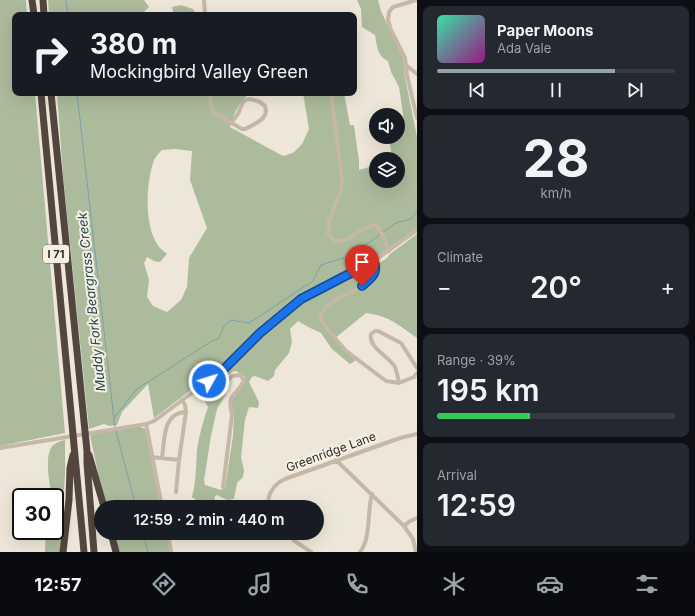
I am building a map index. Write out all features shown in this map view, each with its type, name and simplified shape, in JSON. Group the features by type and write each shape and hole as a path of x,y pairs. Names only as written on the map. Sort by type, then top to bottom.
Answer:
{"highway":[{"path":"32,0 34,12"},
{"path":"43,0 44,12"},
{"name":"I 71","path":"41,96 70,416 84,552"},
{"name":"I 71","path":"51,96 84,416 94,552"},
{"path":"63,552 69,500 70,468 74,449"},
{"path":"87,451 102,500"},
{"path":"113,540 116,552"}],"street":[{"path":"204,0 205,12"},
{"path":"416,0 395,6 390,10 388,15 389,25 403,52 407,66 407,75 417,118"},
{"path":"407,66 417,74"},
{"path":"210,96 211,107 216,114 231,122 236,127 245,129 264,119 266,114 265,106 259,101 250,99 246,100 241,104 238,112 231,122"},
{"path":"332,96 342,179 341,191 329,221 328,233 334,240 340,241 369,226 376,225 382,232 389,251"},
{"path":"0,448 146,424 154,421 226,367 260,333 301,299 374,261 417,230"},
{"path":"374,261 376,268 374,274 362,286 326,306 322,312 321,318 323,324 345,350 386,382 399,383 414,377 417,373"},
{"path":"399,383 396,368 392,362 373,345 370,338 373,332 378,331 401,343 417,368"},
{"path":"202,386 208,392 214,394 218,393 232,376 237,374 244,380 230,400 229,406 232,415 223,487"},
{"path":"176,492 186,412 186,405 182,400"},
{"path":"162,457 165,431 168,421 179,413 186,412"},
{"path":"146,424 161,500"},
{"name":"Greenridge Lane","path":"268,500 271,492 277,484 282,481 336,460 400,438 417,434"},
{"path":"152,457 179,460"},
{"path":"336,460 404,526 413,539 416,552"},
{"path":"360,552 366,541 369,506 372,494"},
{"path":"404,526 417,518"},
{"path":"169,540 171,552"},
{"path":"294,540 312,552"},
{"path":"301,552 304,548"}],"green space":[{"path":"0,0 26,0 27,12 12,12 12,96 35,96 65,433 0,446"},
{"path":"48,0 144,0 149,7 144,12 49,12"},
{"path":"357,0 378,0 381,11 403,58 405,77 417,137 417,228 373,259 326,282 292,301 211,375 154,418 148,384 122,412 117,425 110,426 104,424 89,429 63,175 57,96 247,96 237,108 230,127 283,156 293,153 302,144 309,129 304,96 345,96 350,125 354,125 359,170 369,167 369,188 405,188 405,152 391,152 390,144 405,144 405,108 402,108 399,87 391,72 388,61 384,59 380,53 375,35 362,27 361,9","holes":["175,149 192,151 190,180 207,228 189,258 187,287 181,300 167,312 153,306 147,297 149,280 144,263 147,257 154,261 160,262 167,254 160,248 151,229 148,193 154,160 162,150"]},
{"path":"181,5 193,9 195,12 173,12 172,7"},
{"path":"417,234 417,338 388,319 366,313 334,339 354,358 355,361 350,364 332,349 321,333 298,321 290,329 292,342 289,353 275,370 274,376 268,381 255,376 252,377 249,382 259,402 258,408 249,407 245,420 241,457 244,470 243,477 237,483 234,499 227,500 217,495 215,496 215,500 196,500 192,497 197,450 201,428 208,407 204,400 212,400 224,390 226,394 217,409 204,480 205,485 221,490 225,488 233,436 234,414 231,405 232,400 244,384 245,377 236,371 232,372 221,381 218,378 267,332 304,302 378,264"},
{"path":"138,426 145,429 160,500 105,500 90,435"},
{"path":"65,440 64,490 64,488 50,488 49,480 49,455 51,448 58,442"},
{"path":"46,540 61,540 60,552 45,552"},
{"path":"116,540 167,540 170,552 119,552"}],"waterway":[{"name":"Muddy Fork Beargrass Creek","path":"66,0 68,12"},
{"name":"Muddy Fork Beargrass Creek","path":"77,96 115,428"},
{"path":"383,232 396,223 411,219 417,211"},
{"path":"114,418 137,389 219,338 224,326 231,320 249,323 313,281 321,265 350,256 381,234"},
{"name":"Muddy Fork Beargrass Creek","path":"116,431 134,500"},
{"name":"Muddy Fork Beargrass Creek","path":"145,540 148,552"}],"route":[{"path":"209,381 226,367 248,344 288,308 314,291 345,277 374,261 376,268 374,274 362,286"}]}
